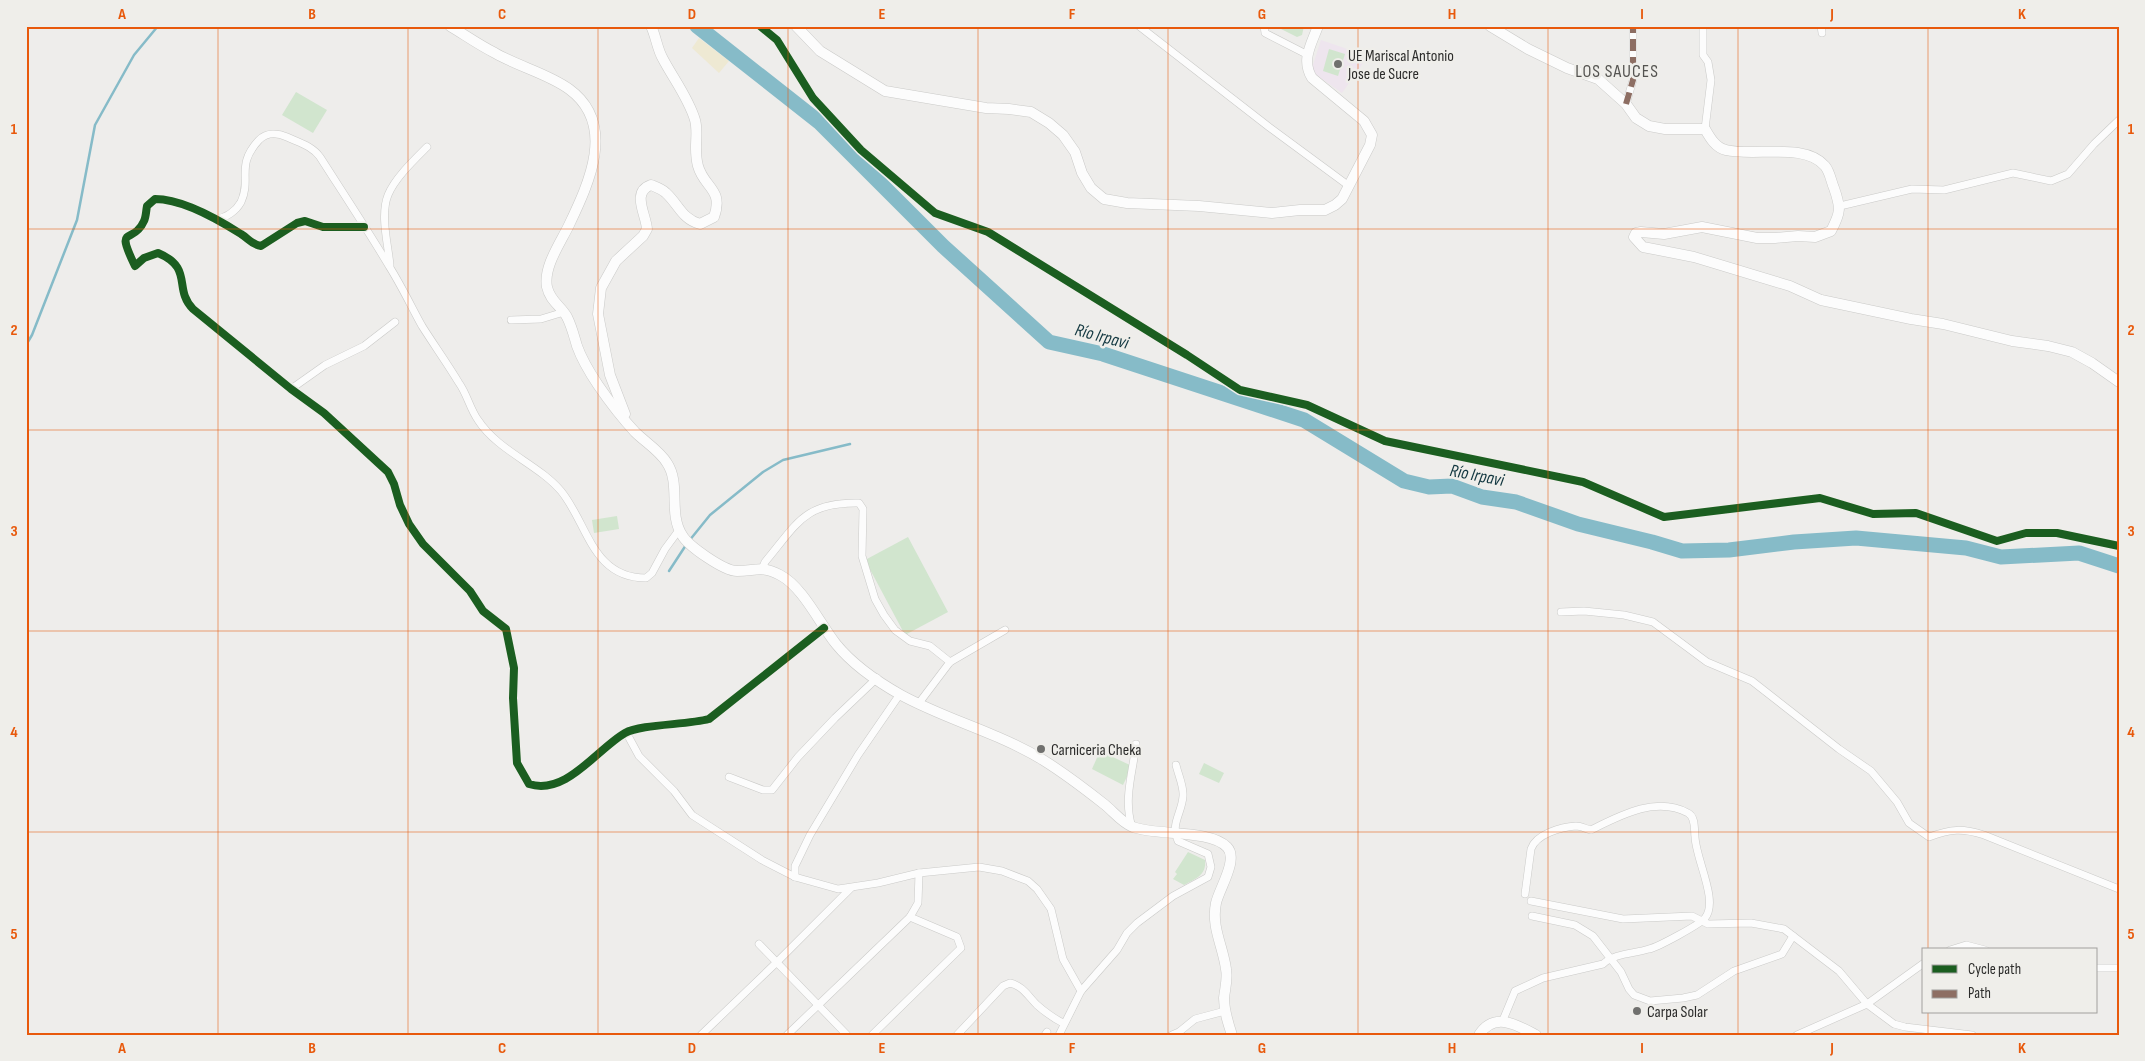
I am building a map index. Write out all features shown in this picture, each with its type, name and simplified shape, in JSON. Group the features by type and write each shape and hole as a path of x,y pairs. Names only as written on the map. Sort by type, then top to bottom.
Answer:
{"street":[{"path":"450,26 495,54 569,89 584,104 594,123 595,144 592,171 584,193 550,266 547,290 552,300 561,306 572,328 584,362 597,384 632,428 664,458 671,468 675,511 681,534 693,546 724,568 736,571 756,568 783,576 798,591 824,628 853,662 900,694 958,722 1023,748 1047,762 1132,827 1211,838 1228,847 1231,855 1230,865 1216,903 1215,924 1226,966 1225,1011 1232,1035"},
{"path":"632,428 610,375 602,341 598,314 601,288 616,261 643,236 647,229 640,201 641,193 645,188 652,185 665,192 687,219 700,224 714,217 718,202 700,173 697,163 695,119 662,56 651,26"},
{"path":"760,26 777,40 813,98 861,150 935,213 988,232 1240,390 1307,405 1385,441 1584,482 1664,517 1820,498 1873,514 1916,513 1997,541 2026,533 2057,533 2119,546"},
{"path":"796,26 820,52 885,91 986,108 1031,112 1050,123 1063,135 1075,152 1082,174 1091,188 1104,199 1127,203 1199,206 1272,213 1325,210 1335,205 1342,199 1370,145 1372,135 1364,121 1312,78 1307,69 1308,55 1318,26"},
{"path":"1139,26 1269,128 1349,186"},
{"path":"1264,26 1264,33 1308,55"},
{"path":"1490,26 1528,49 1567,68 1598,79 1626,104 1636,118 1649,126 1665,129 1705,130"},
{"path":"1626,104 1633,80 1633,26"},
{"path":"1703,26 1703,55 1708,62 1711,80 1705,130 1714,144 1725,150 1797,153 1815,158 1826,167 1840,206 1839,217 1831,230 1815,237 1757,238 1745,234 1723,233 1702,227 1664,234 1636,233 1634,237 1643,248 1694,257 1790,286 1820,300 2072,352 2119,382"},
{"path":"1840,206 1912,189 1944,190 2013,173 2051,181 2068,174 2094,144 2119,120"},
{"path":"216,220 230,214 241,202 246,157 262,137 281,134 316,151 461,385 478,420 499,441 559,489 570,503 592,548 602,560 613,569 629,576 646,578 652,573 665,549 681,534"},
{"path":"390,268 385,214 387,197 392,187 427,147"},
{"path":"364,226 323,227 305,221 297,223 261,246 255,245 244,235 216,220 174,202 155,199 147,206 145,219 140,227 126,236 125,246 134,266 144,258 158,252 171,258 178,267 183,279 186,301 291,389 324,413 388,472 409,524 423,544 470,591 483,611 506,629 514,668 513,698 517,763 529,784 545,786 576,772 626,732 650,727 693,724 709,719 824,628"},
{"path":"511,320 541,319 564,312"},
{"path":"291,389 325,365 364,346 395,322"},
{"path":"762,569 765,562 798,521 810,512 825,505 859,504 863,509 862,556 875,599 884,615 895,630 910,641 930,646 950,662"},
{"path":"1561,612 1578,611 1624,614 1653,622 1706,662 1752,681 1838,749 1871,771 1897,802 1909,823 1929,837 1949,830 1969,830 2119,889"},
{"path":"920,703 950,662 1005,630"},
{"path":"729,777 763,790 772,790 798,757 834,718 877,678"},
{"path":"795,877 795,866 810,835 858,755 900,694"},
{"path":"626,732 639,756 674,791 692,815 762,860 795,877 838,889 851,888 919,872 979,867 1002,871 1028,881 1038,889 1051,909 1063,959 1081,991"},
{"path":"1132,827 1127,799 1136,744"},
{"path":"1059,1035 1063,1023 1081,991 1117,950 1127,933 1137,923 1173,896 1208,877 1211,867 1208,854 1178,842 1174,833 1183,796 1176,766"},
{"path":"1503,1020 1515,991 1543,978 1602,964 1610,958 1651,949 1700,921 1709,910 1711,902 1695,846 1694,819 1690,814 1668,806 1634,810 1591,830 1578,826 1542,836 1533,843 1531,849 1525,894"},
{"path":"787,1035 817,1004 910,917 918,903 919,872"},
{"path":"701,1035 851,888"},
{"path":"1531,901 1623,919 1692,916 1708,924 1751,923 1777,927 1793,936 1839,971 1867,1004 1894,1024 1972,1035"},
{"path":"1532,916 1575,925 1583,929 1602,945 1621,972 1629,990 1634,995 1650,1001 1697,995 1734,971 1782,954 1793,936"},
{"path":"872,1035 961,948 957,937 910,917"},
{"path":"760,944 846,1035"},
{"path":"1956,948 1966,945 1977,948"},
{"path":"1797,1035 1867,1004 1922,965"},
{"path":"2098,968 2119,968"},
{"path":"957,1035 999,990 1010,983 1021,987 1052,1018 1063,1023"},
{"path":"1172,1035 1179,1032 1195,1019 1225,1011"},
{"path":"1479,1035 1490,1023 1503,1020 1512,1022 1536,1035"}],"shaded area":[{"name":"UE Mariscal Antonio Jose de Sucre","path":"1321,40 1368,56 1342,93 1311,71"}],"green space":[{"path":"1275,26 1304,26 1302,35 1297,37"},
{"path":"1329,49 1345,54 1338,76 1323,71"},
{"path":"296,92 327,110 313,133 282,115"},
{"path":"617,516 619,529 594,533 592,520"},
{"path":"908,537 948,612 905,635 865,560"},
{"path":"1100,751 1132,766 1123,785 1092,769"},
{"path":"1204,763 1224,773 1219,783 1199,774"},
{"path":"1188,852 1205,860 1205,865 1199,876 1184,885 1173,879 1177,874 1175,872"}],"sand":[{"path":"699,38 729,61 719,73 692,48"}],"waterway":[{"path":"26,345 32,335 77,220 95,125 134,55 158,26"},
{"name":"Río Irpavi","path":"697,26 819,122 943,246 1049,342 1103,354 1304,420 1404,481 1429,487 1452,486 1482,497 1516,502 1578,524 1682,551 1729,550 1794,542 1856,538 1966,548 2001,557 2079,553 2119,566"},
{"path":"689,541 710,515 763,472 783,460 850,444"},
{"path":"669,571 686,545"}],"marked path":[{"path":"1626,104 1633,80 1633,26"}],"cycle path":[{"path":"760,26 777,40 813,98 861,150 935,213 988,232 1240,390 1307,405 1385,441 1583,482 1664,517 1820,498 1873,514 1916,513 1997,541 2026,533 2057,533 2119,546"},
{"path":"364,227 323,227 305,221 297,223 261,246 200,211 177,202 155,199 147,206 146,216 140,228 126,239 126,244 135,266 144,258 158,253 176,265 182,279 184,294 193,309 291,389 324,413 388,472 409,524 423,544 470,591 483,611 506,629 514,668 513,698 517,763 529,784 543,786 556,783 568,777 614,740 632,730 709,719 824,628"}],"place":[{"name":"UE Mariscal Antonio Jose de Sucre","path":"1338,64"},
{"name":"Carniceria Cheka","path":"1041,749"},
{"name":"Carpa Solar","path":"1637,1011"}],"district":[{"name":"LOS SAUCES","path":"1617,71"}]}
